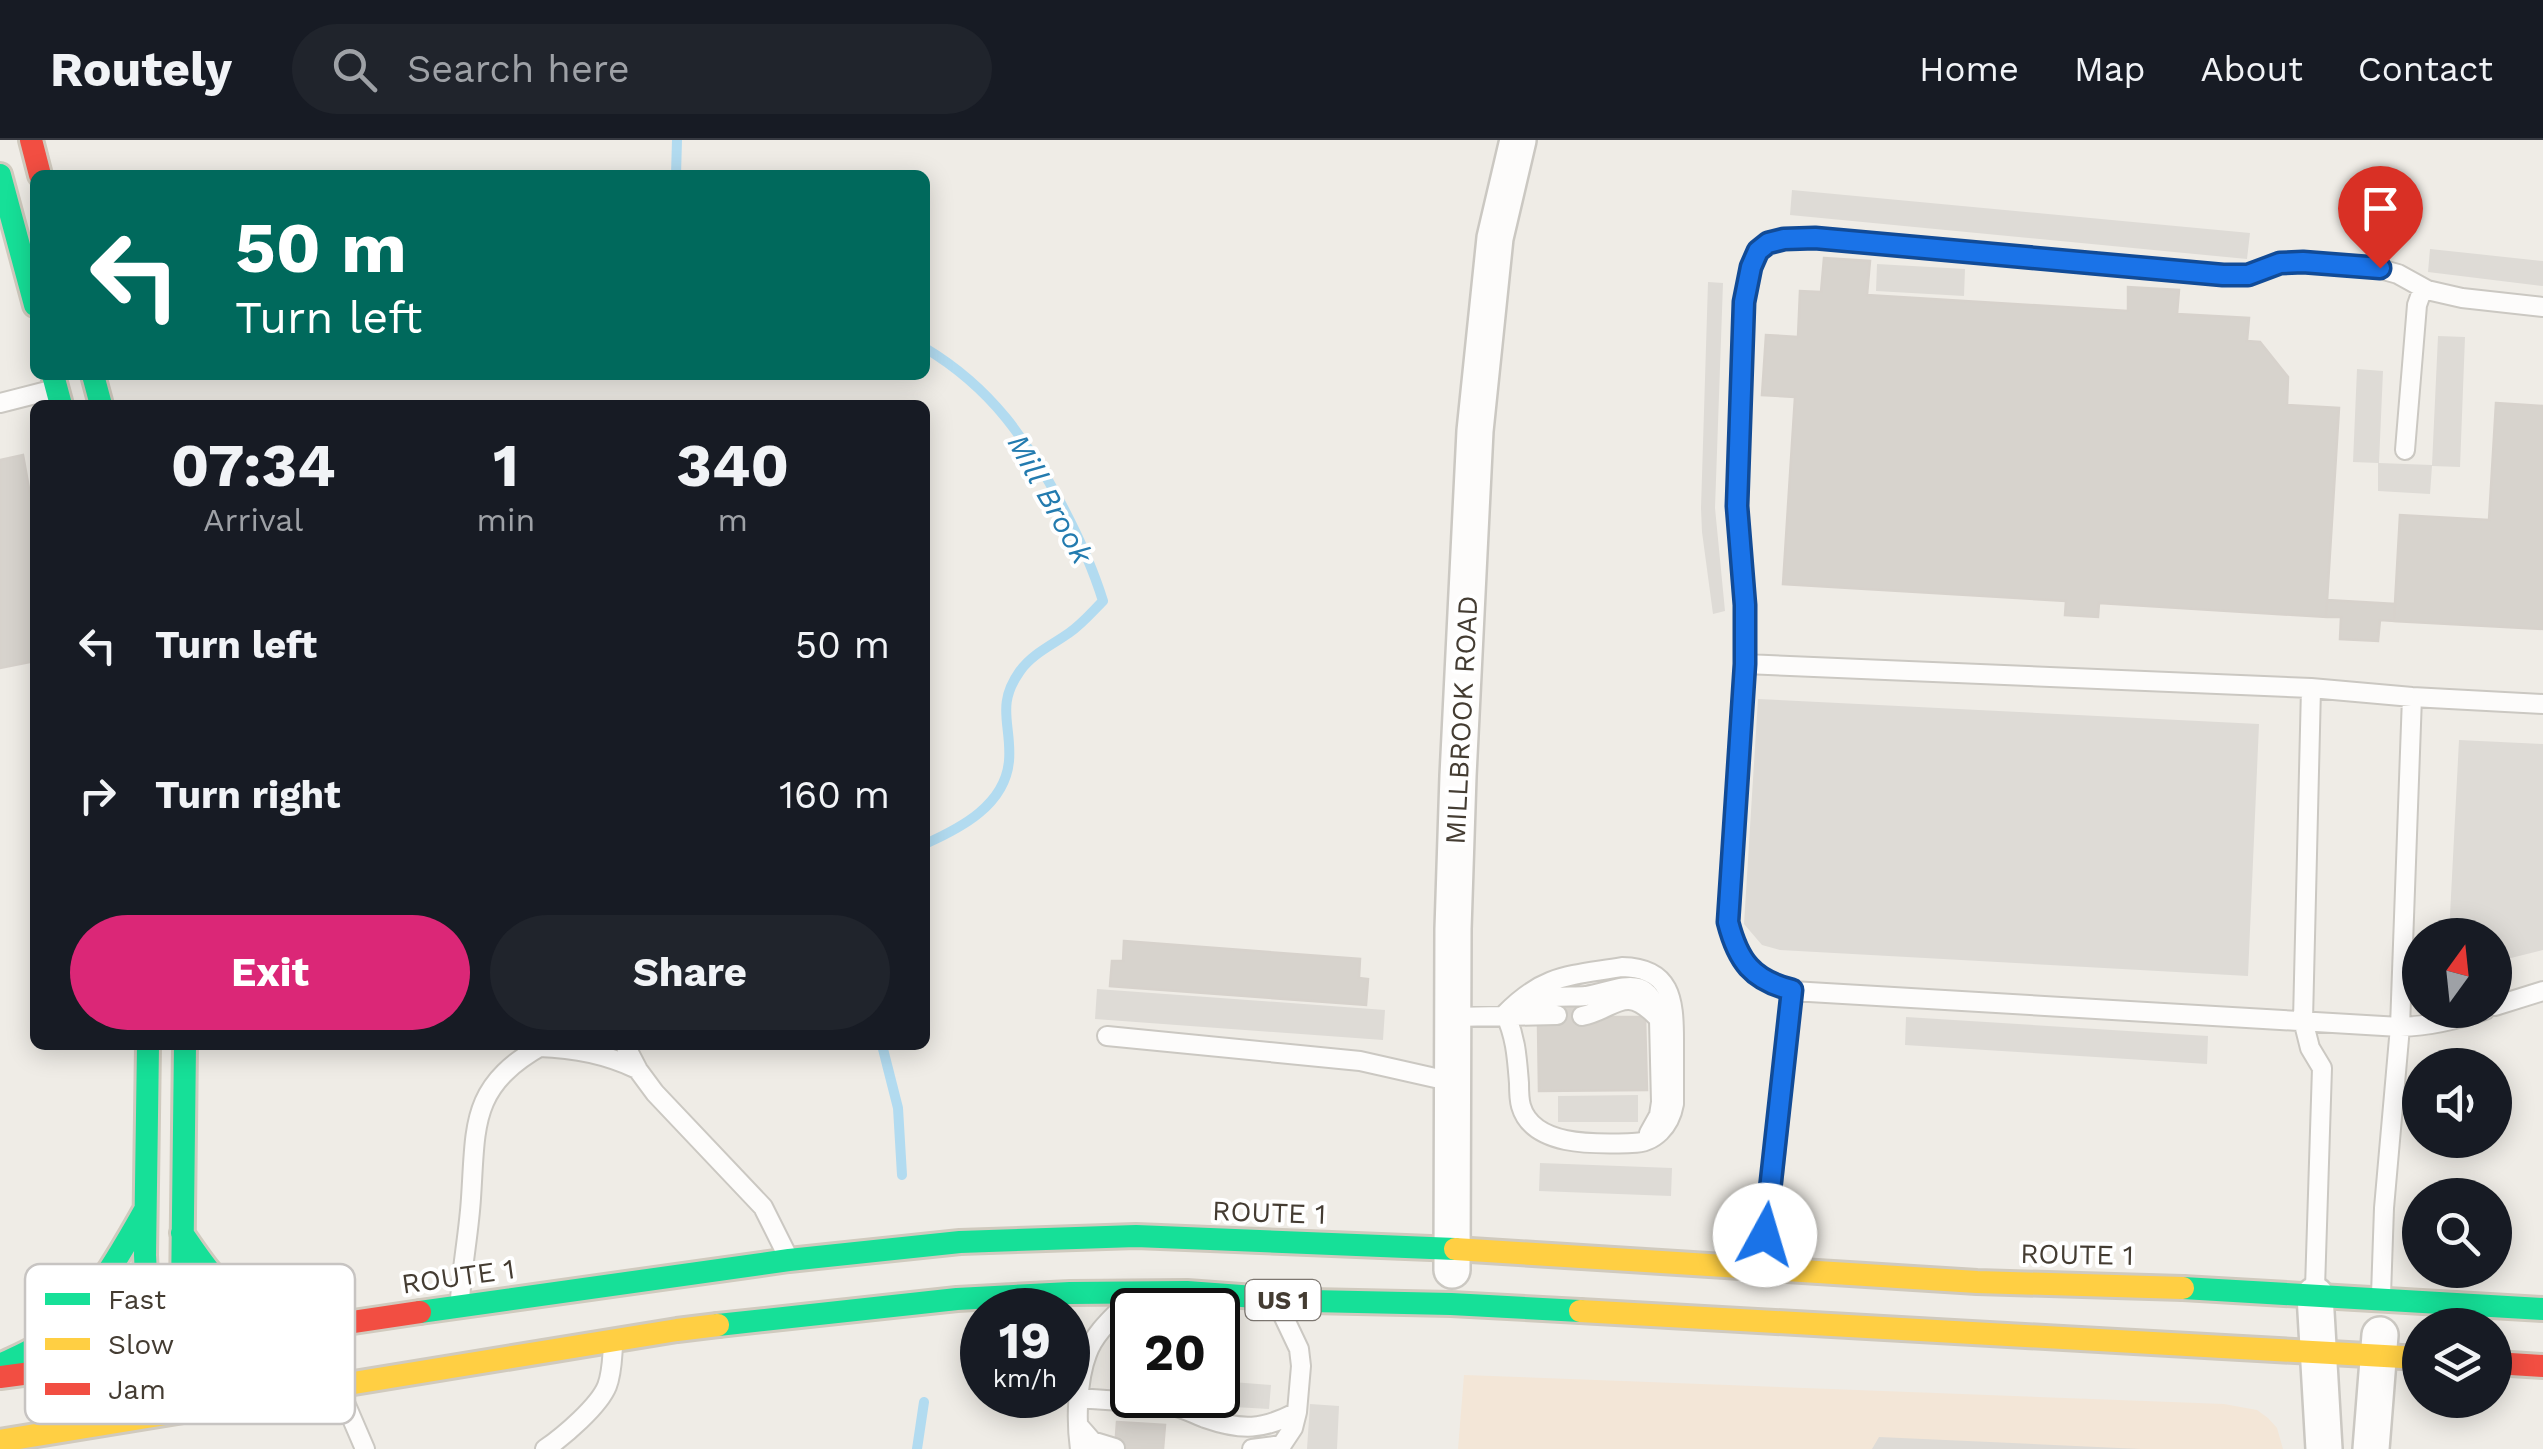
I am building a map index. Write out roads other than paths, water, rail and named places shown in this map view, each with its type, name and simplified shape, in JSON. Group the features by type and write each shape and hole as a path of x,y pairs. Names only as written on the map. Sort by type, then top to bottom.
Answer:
{"main road":[{"path":"31,140 39,170"},
{"path":"0,175 30,286"},
{"path":"146,1264 148,1050"},
{"path":"182,1264 185,1050"},
{"path":"112,1264 145,1210"},
{"path":"182,1233 204,1264"},
{"name":"ROUTE 1","path":"355,1322 789,1260 960,1242 1136,1236 2543,1309"},
{"name":"US 1","path":"355,1383 676,1330 958,1299 1110,1293"},
{"name":"US 1","path":"1240,1296 1452,1304 2402,1357"},
{"path":"0,1365 25,1353"},
{"path":"2512,1364 2543,1366"},
{"name":"ROUTE 1","path":"0,1377 25,1374"},
{"name":"US 1","path":"0,1441 105,1424"}],"street":[{"name":"MILLBROOK ROAD","path":"1452,1304 1458,776 1475,431 1496,238 1518,140"},
{"path":"2315,1295 2324,1449"},
{"path":"2370,1449 2381,1298"}],"lane":[{"path":"2400,1027 1792,990 1776,986 1750,970 1740,957 1728,922 1745,664 1737,506 1744,302 1754,256 1768,243 1815,238 2223,275 2248,275 2280,263 2380,268 2423,288 2462,298 2543,308"},
{"path":"2404,450 2416,305 2423,288"},
{"path":"0,404 82,380"},
{"path":"1745,664 2311,688 2543,704"},
{"path":"2311,688 2303,1020 2310,1048 2322,1068 2315,1295"},
{"path":"2381,1298 2384,1208 2400,1027 2412,697"},
{"path":"1622,967 1648,971 1664,982 1674,1016 1674,1104 1669,1123 1652,1139 1638,1144 1568,1142 1546,1133 1525,1115 1520,1105 1516,1048 1505,1014 1538,986 1564,976 1622,967"},
{"path":"1505,1014 1548,999 1584,996 1624,986 1647,992 1657,1007 1659,1020 1660,1110 1652,1129 1638,1144"},
{"path":"1764,1269 1792,990"},
{"path":"2512,1001 2543,991"},
{"path":"1582,1016 1614,1002 1630,1000 1647,1008 1659,1020"},
{"path":"1453,1017 1557,1016"},
{"path":"1107,1036 1360,1060 1453,1082"},
{"path":"460,1306 474,1136 480,1108 506,1071 535,1050"},
{"path":"577,1050 619,1060 638,1070"},
{"path":"628,1050 655,1093 763,1207 789,1260"},
{"path":"1252,1449 1279,1448 1293,1428 1297,1412 1299,1349 1290,1326 1272,1299"},
{"path":"1090,1348 1110,1319"},
{"path":"546,1449 606,1391 614,1340"},
{"path":"1090,1399 1168,1405 1231,1426 1257,1428 1297,1412"},
{"path":"1079,1418 1080,1449"},
{"path":"354,1424 365,1449"},
{"path":"1078,1426 1092,1441 1115,1448"},
{"path":"1078,1426 1090,1449"}],"waterway":[{"name":"Mill Brook","path":"676,170 677,140"},
{"name":"Mill Brook","path":"930,351 979,389 1020,437 1074,530 1103,601 1020,671 1006,705 1006,777 979,813 930,842"},
{"name":"Mill Brook","path":"883,1050 898,1108 902,1175"},
{"name":"Mill Brook","path":"917,1449 924,1402"}]}
